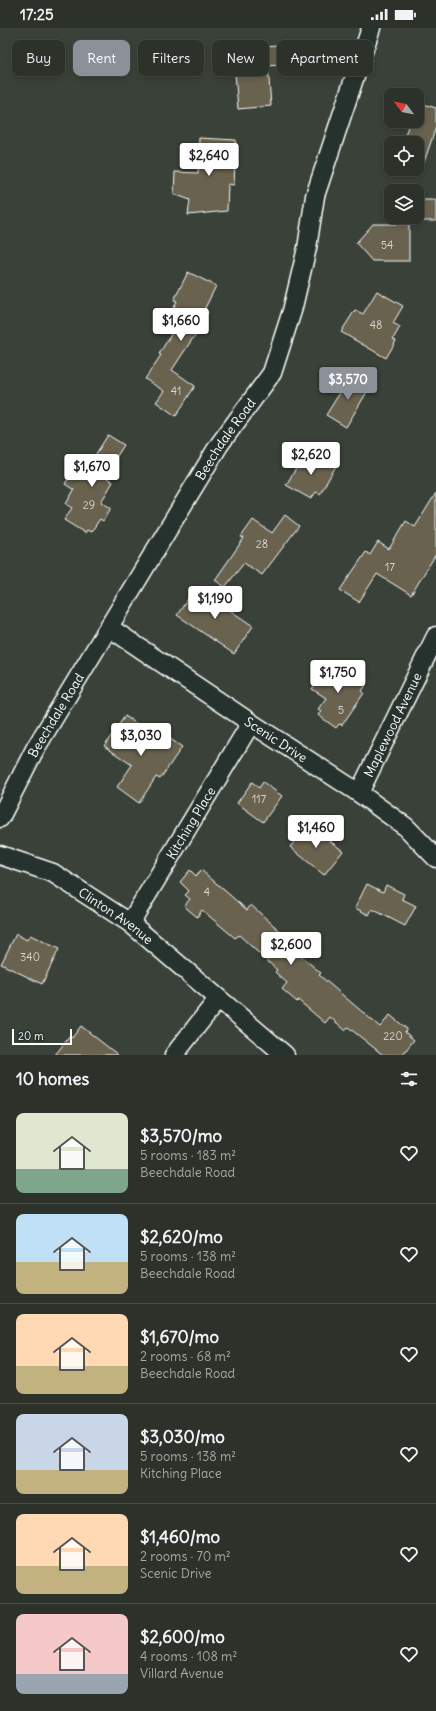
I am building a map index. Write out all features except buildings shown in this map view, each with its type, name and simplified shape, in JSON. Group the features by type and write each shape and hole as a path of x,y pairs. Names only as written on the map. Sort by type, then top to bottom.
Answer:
{"street":[{"name":"Beechdale Road","path":"0,818 35,749 110,628 219,445 272,373 294,304 307,248 315,196 371,28"},
{"name":"Scenic Drive","path":"110,628 251,723 359,793 406,827 436,858"},
{"name":"Maplewood Avenue","path":"359,793 436,636"},
{"name":"Kitching Place","path":"130,923 251,723"},
{"name":"Clinton Avenue","path":"0,855 54,873 130,923 285,1055"},
{"path":"174,1055 218,999"}]}
